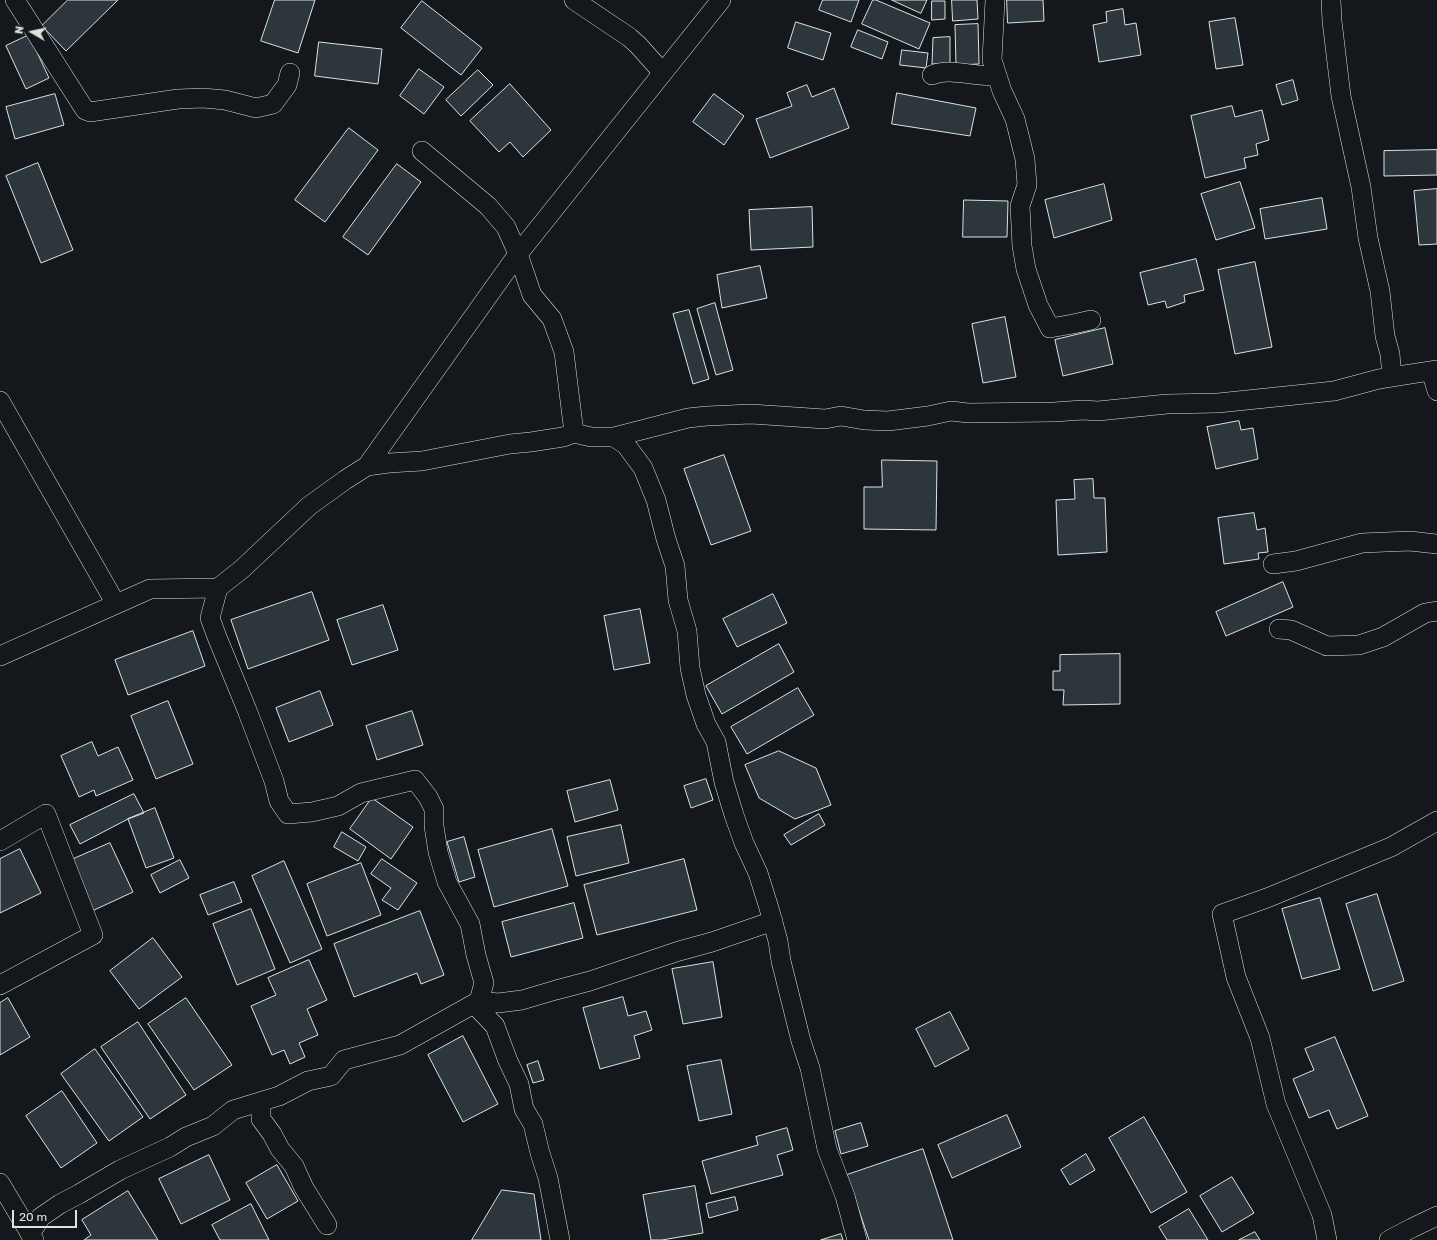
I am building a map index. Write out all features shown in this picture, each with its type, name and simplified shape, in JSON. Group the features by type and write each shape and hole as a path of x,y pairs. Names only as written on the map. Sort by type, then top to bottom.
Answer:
{"street":[{"path":"0,4 14,0 85,110 90,112 178,99 203,98 225,100 256,108 273,104 287,85 290,73"},
{"path":"574,0 629,38 663,73"},
{"path":"476,1002 484,983 476,955 470,924 447,882 438,852 434,826 434,809 428,797 415,780 361,793 338,806 312,812 288,814 279,801 274,781 210,618 218,588 242,569 309,506 367,466 518,254 722,0"},
{"path":"995,0 992,60 996,75 1015,119 1026,159 1027,185 1020,206 1022,246 1026,269 1038,305 1050,328 1091,320"},
{"path":"1331,0 1340,96 1361,187 1368,238 1380,291 1385,336 1390,354 1392,378"},
{"path":"932,75 939,72 996,75"},
{"path":"422,151 488,206 506,227 518,254 532,295 552,319 564,352 574,433"},
{"path":"367,466 422,461 510,444 563,437 574,433 591,436 614,437 694,417 751,414 825,418 841,416 864,420 888,421 928,416 951,411 968,413 1054,412 1083,410 1098,411 1167,404 1218,403 1334,391 1379,379 1434,371 1437,391"},
{"path":"0,401 116,604"},
{"path":"614,437 626,445 643,468 656,500 666,540 675,566 678,600 687,631 690,668 696,695 706,724 716,742 724,782 734,815 744,843 758,873 773,921 801,1042 810,1068 828,1150 845,1196 857,1240"},
{"path":"1273,564 1296,561 1362,543 1410,541 1437,544"},
{"path":"0,656 150,589 218,588"},
{"path":"1279,629 1290,630 1327,646 1359,645 1383,637 1424,613 1437,611"},
{"path":"0,842 46,814 93,935 0,985"},
{"path":"1327,1240 1322,1216 1276,1104 1260,1038 1236,977 1222,914 1267,898 1391,847 1437,821"},
{"path":"32,1237 41,1216 120,1170 170,1147 186,1137 213,1126 234,1110 279,1096 308,1081 331,1076 344,1060 400,1045 476,1002 498,1003 522,1000 590,981 773,921"},
{"path":"476,1002 495,1026 519,1084 524,1109 533,1124 548,1178 560,1240"},
{"path":"260,1102 261,1119 272,1134 280,1149 294,1166 304,1188 327,1225"},
{"path":"0,1183 32,1237"},
{"path":"1389,1240 1437,1216"}],"building":[{"path":"68,0 118,0 66,51 42,26"},
{"path":"275,0 315,0 298,53 261,41"},
{"path":"823,0 859,0 851,22 819,10"},
{"path":"873,0 930,23 919,49 862,24"},
{"path":"892,0 927,0 921,13"},
{"path":"952,0 977,0 978,19 953,21"},
{"path":"1007,0 1043,0 1044,21 1008,23"},
{"path":"422,1 482,48 461,75 401,28"},
{"path":"932,1 945,1 945,19 932,20"},
{"path":"1123,9 1125,25 1136,23 1141,55 1099,62 1093,25 1107,22 1106,12"},
{"path":"1235,18 1243,65 1216,69 1209,22"},
{"path":"796,22 831,33 823,60 788,48"},
{"path":"978,24 979,64 956,65 955,25"},
{"path":"858,30 888,42 882,59 851,47"},
{"path":"29,35 49,78 26,89 6,46"},
{"path":"950,37 950,64 932,64 933,38"},
{"path":"319,42 382,49 378,84 315,76"},
{"path":"902,50 928,53 926,68 900,65"},
{"path":"419,69 444,87 424,114 400,96"},
{"path":"478,70 493,85 461,116 446,100"},
{"path":"1293,80 1298,100 1282,105 1276,85"},
{"path":"510,84 551,130 523,157 510,142 499,152 470,121"},
{"path":"807,85 812,97 834,88 849,128 770,158 756,119 792,106 787,93"},
{"path":"897,93 976,108 970,136 892,124"},
{"path":"55,94 64,125 15,139 6,107"},
{"path":"714,94 744,116 724,145 693,122"},
{"path":"1232,106 1235,117 1262,110 1269,140 1256,144 1258,155 1244,158 1246,168 1205,178 1191,116"},
{"path":"349,128 378,150 325,222 295,200"},
{"path":"1437,150 1437,175 1384,176 1384,151"},
{"path":"38,163 73,250 41,263 6,176"},
{"path":"397,164 421,182 368,255 343,237"},
{"path":"1240,182 1255,228 1216,240 1201,194"},
{"path":"1104,184 1112,220 1054,238 1045,200"},
{"path":"1437,189 1437,244 1419,245 1414,191"},
{"path":"1322,198 1327,229 1265,239 1260,209"},
{"path":"964,200 1008,201 1007,237 963,237"},
{"path":"812,207 813,247 751,250 749,210"},
{"path":"1196,259 1204,290 1184,295 1185,302 1167,308 1165,301 1148,305 1140,273"},
{"path":"1255,262 1272,347 1235,354 1218,270"},
{"path":"760,266 767,298 722,308 717,275"},
{"path":"715,303 733,370 716,375 697,309"},
{"path":"689,310 709,379 693,384 673,314"},
{"path":"1005,317 1016,377 983,383 972,324"},
{"path":"1105,328 1113,364 1063,376 1055,340"},
{"path":"1239,421 1241,430 1253,428 1258,459 1216,469 1207,427"},
{"path":"724,455 751,531 711,545 684,469"},
{"path":"882,460 937,461 936,530 864,529 864,487 882,487"},
{"path":"1093,479 1094,498 1105,498 1107,552 1058,555 1056,500 1075,499 1074,480"},
{"path":"1254,513 1257,530 1265,528 1268,552 1258,553 1259,559 1224,564 1218,518"},
{"path":"1283,582 1293,607 1226,636 1216,612"},
{"path":"312,592 329,640 248,669 231,620"},
{"path":"773,594 787,623 737,647 723,619"},
{"path":"383,605 398,650 352,665 337,620"},
{"path":"640,609 650,663 614,670 604,616"},
{"path":"193,631 205,666 128,695 115,660"},
{"path":"779,644 794,672 722,714 706,686"},
{"path":"1120,654 1120,704 1063,705 1064,690 1053,690 1053,671 1060,671 1060,655"},
{"path":"798,688 814,715 747,754 731,727"},
{"path":"320,691 333,725 289,742 276,708"},
{"path":"168,701 193,764 156,779 131,716"},
{"path":"412,711 423,745 377,760 366,726"},
{"path":"92,742 98,756 118,747 133,780 96,796 94,790 79,797 61,756"},
{"path":"779,751 816,768 831,805 795,819 759,798 745,765"},
{"path":"706,779 713,800 691,808 684,786"},
{"path":"610,780 618,810 575,822 567,791"},
{"path":"134,794 144,813 128,819 80,844 70,825"},
{"path":"372,798 413,827 391,859 350,829"},
{"path":"155,808 174,858 146,868 128,819"},
{"path":"819,814 825,825 791,845 784,835"},
{"path":"621,825 629,863 576,876 567,837"},
{"path":"552,829 568,886 494,907 478,850"},
{"path":"342,832 366,847 358,861 334,847"},
{"path":"464,837 475,877 459,882 447,842"},
{"path":"110,843 133,892 92,911 69,861"},
{"path":"20,849 41,893 0,913 0,859"},
{"path":"382,859 417,883 398,910 382,900 391,888 371,874"},
{"path":"684,859 697,910 597,935 584,885"},
{"path":"180,860 189,878 160,893 151,875"},
{"path":"284,861 322,949 290,963 252,876"},
{"path":"361,863 381,915 327,936 307,884"},
{"path":"234,882 242,902 208,915 200,895"},
{"path":"1377,894 1404,981 1373,991 1346,904"},
{"path":"1320,898 1340,969 1302,979 1282,909"},
{"path":"574,903 583,938 511,957 502,922"},
{"path":"251,909 275,969 237,985 213,924"},
{"path":"420,911 444,975 421,984 417,973 354,997 334,944"},
{"path":"153,938 182,977 139,1009 110,971"},
{"path":"309,960 327,1000 307,1009 318,1035 299,1043 305,1057 290,1064 284,1050 272,1055 251,1006 276,995 268,978"},
{"path":"713,962 722,1017 683,1024 672,969"},
{"path":"623,997 628,1016 646,1011 652,1030 634,1036 640,1058 600,1069 583,1008"},
{"path":"8,998 30,1037 0,1055 0,1003"},
{"path":"186,998 232,1065 194,1090 148,1024"},
{"path":"950,1012 969,1049 935,1067 916,1029"},
{"path":"138,1022 186,1095 150,1119 101,1047"},
{"path":"463,1036 498,1104 463,1122 428,1055"},
{"path":"1335,1037 1368,1116 1337,1129 1329,1110 1309,1118 1293,1079 1314,1070 1305,1049"},
{"path":"95,1049 143,1117 109,1141 61,1074"},
{"path":"721,1060 732,1114 699,1121 687,1066"},
{"path":"538,1061 544,1080 533,1083 527,1065"},
{"path":"62,1091 97,1143 61,1168 26,1116"},
{"path":"1007,1115 1021,1147 952,1178 938,1145"},
{"path":"1144,1117 1187,1192 1151,1213 1109,1138"},
{"path":"861,1123 868,1146 841,1154 835,1131"},
{"path":"787,1128 793,1150 777,1155 783,1175 711,1194 702,1161 758,1145 756,1137"},
{"path":"923,1149 953,1240 869,1240 847,1175"},
{"path":"1086,1154 1095,1170 1070,1185 1061,1170"},
{"path":"209,1155 230,1200 181,1224 159,1179"},
{"path":"277,1165 298,1201 267,1219 246,1183"},
{"path":"1232,1177 1254,1213 1222,1232 1200,1196"},
{"path":"695,1186 703,1233 662,1240 651,1240 643,1195"},
{"path":"502,1190 534,1194 541,1240 472,1240"},
{"path":"128,1191 158,1240 84,1240 91,1235 82,1220"},
{"path":"735,1197 738,1210 709,1218 706,1204"},
{"path":"251,1204 269,1240 220,1240 212,1225"},
{"path":"1189,1209 1208,1240 1167,1240 1159,1227"},
{"path":"1255,1232 1260,1240 1239,1240"},
{"path":"841,1234 843,1240 821,1240"}]}
